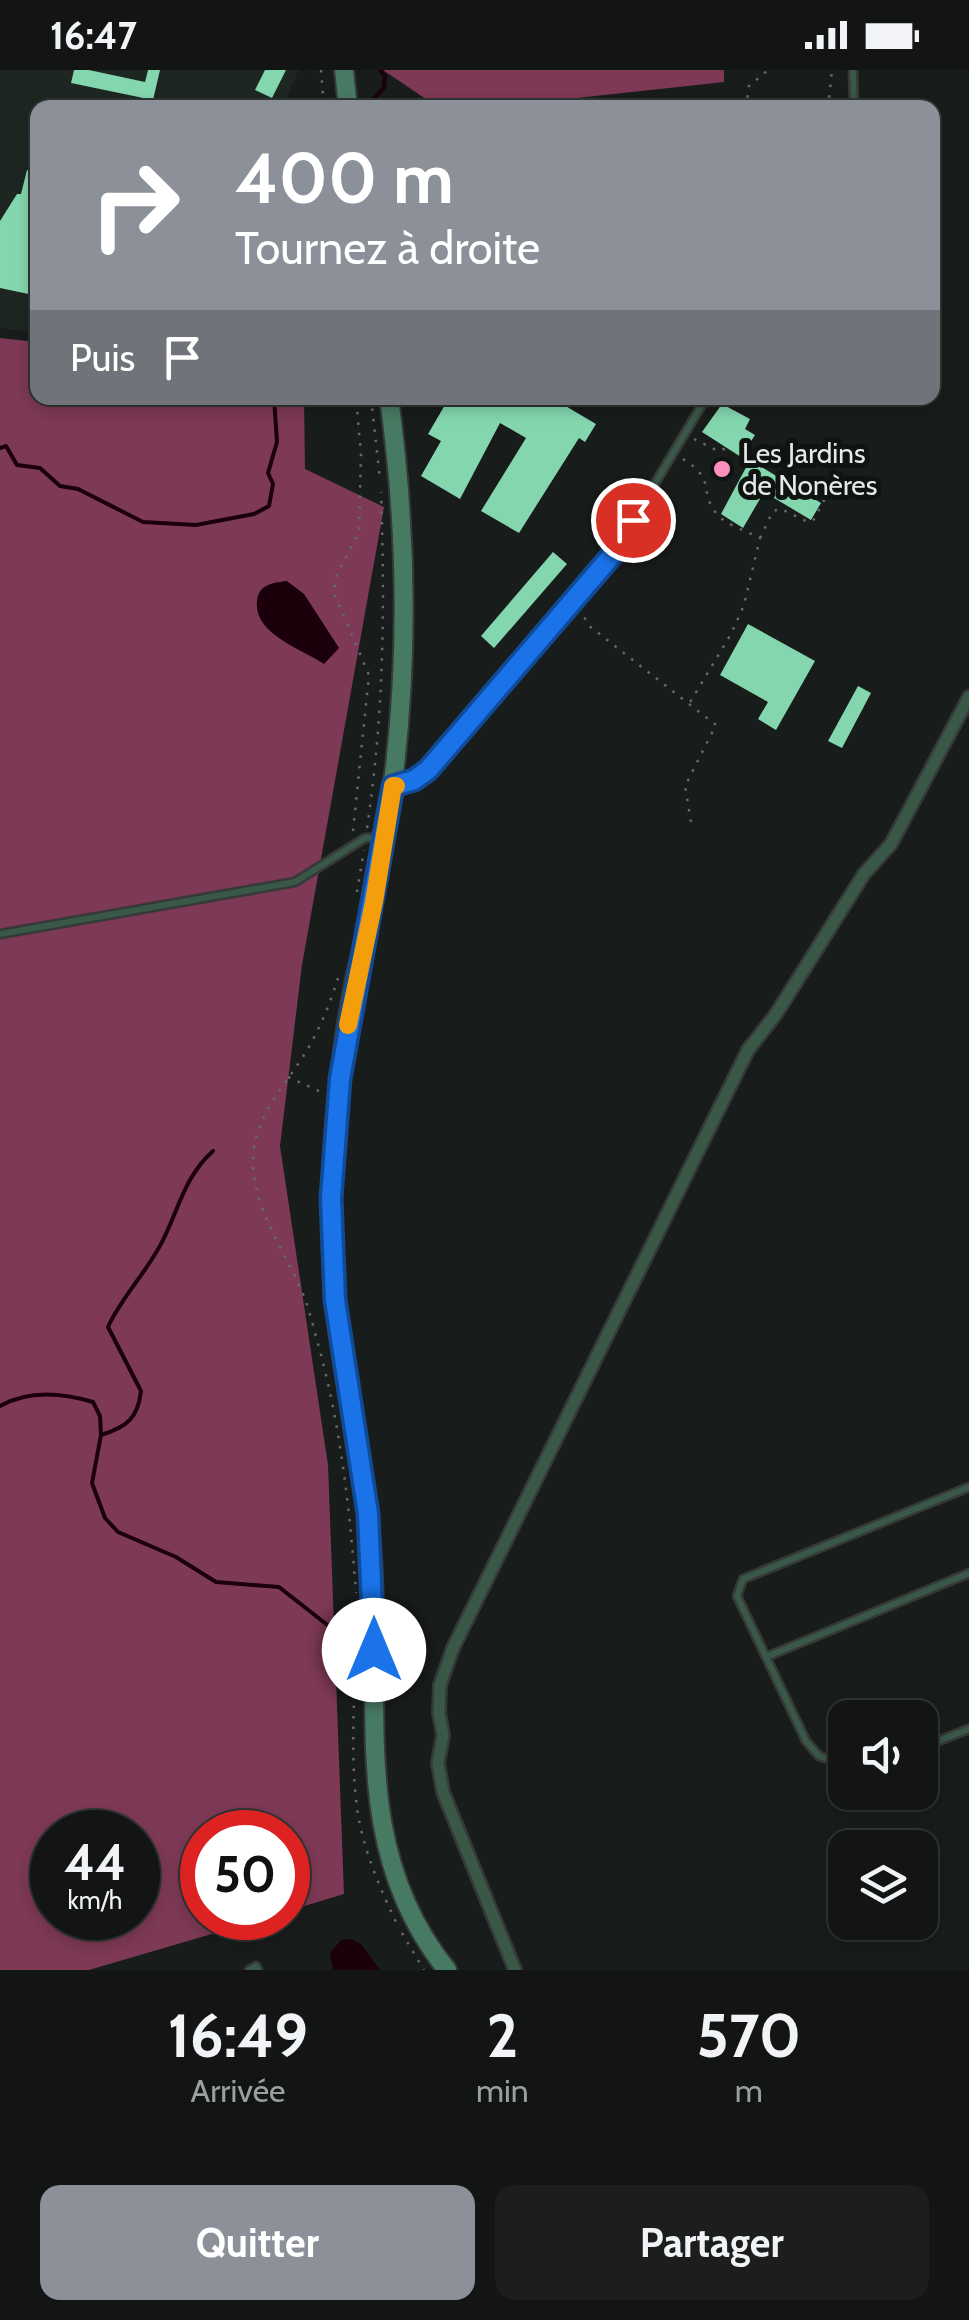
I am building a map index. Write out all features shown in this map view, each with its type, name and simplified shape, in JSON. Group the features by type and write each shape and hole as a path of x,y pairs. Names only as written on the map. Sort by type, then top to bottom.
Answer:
{"main road":[{"path":"344,70 347,100"},
{"path":"391,405 399,496 404,638 386,837 355,982 337,1101 331,1238 342,1358 370,1529 374,1616 372,1750 376,1794 382,1831 396,1875 427,1940 447,1970"}],"street":[{"path":"516,1970 443,1792 438,1763 443,1734 440,1685 453,1648 748,1050 776,1014 864,874 891,844 969,697"}],"lane":[{"path":"853,70 854,100"},
{"path":"393,786 414,780 428,770 613,554 702,405"},
{"path":"0,934 295,882 366,838 386,837"},
{"path":"828,1759 819,1756 806,1741 737,1596 743,1579 969,1487"},
{"path":"766,1657 969,1572"},
{"path":"938,1741 969,1729"},
{"path":"249,1970 256,1966 258,1970"}],"path":[{"path":"320,70 323,100"},
{"path":"747,100 749,86 768,70"},
{"path":"829,100 832,70"},
{"path":"357,405 361,454 359,532 336,577 334,593 369,675 351,828 357,838 366,838"},
{"path":"684,434 718,451 728,448"},
{"path":"673,452 706,478 718,517 760,538"},
{"path":"689,704 744,605 760,538 773,511 781,508 806,521 813,520 827,494"},
{"path":"580,592 580,610 588,624 716,725 686,786 692,822"},
{"path":"286,1076 337,1101"}],"shaded area":[{"path":"0,70 299,70 285,100 30,100 30,333 0,328"},
{"path":"383,70 724,70 724,82 558,100 427,100"},
{"path":"0,338 30,341 30,405 304,405 305,469 384,507 302,965 280,1146 328,1465 344,1894 310,1904 310,1810 180,1810 180,1940 191,1940 89,1970 0,1970"},
{"path":"287,581 304,594 339,648 324,664 271,631 258,613 258,595 263,588"},
{"path":"341,1940 361,1944 380,1970 333,1970 330,1953"}],"building":[{"path":"74,70 145,82 148,70 160,70 153,100 71,83"},
{"path":"265,70 286,70 272,98 255,90"},
{"path":"30,171 30,294 0,288 0,221 17,194 21,194"},
{"path":"445,405 564,405 596,424 585,442 579,438 519,533 481,511 526,438 500,423 460,499 421,476 441,441 428,434"},
{"path":"724,405 750,419 745,429 755,435 741,457 702,432"},
{"path":"750,460 821,503 811,520 764,492 743,528 721,514"},
{"path":"553,552 567,564 494,648 481,636"},
{"path":"748,624 815,661 776,730 758,719 768,702 720,675"},
{"path":"858,686 871,693 842,748 828,741"}],"waterway":[{"path":"373,100 384,88 385,76 380,70"},
{"path":"0,448 6,446 17,465 40,468 60,486 78,489 143,522 196,525 254,514 269,506 273,484 268,473 277,442 274,405"},
{"path":"101,1435 130,1420 141,1391 108,1327 157,1251 189,1182 213,1151"},
{"path":"0,1406 22,1397 46,1395 93,1402 100,1416 101,1435 92,1483 105,1518 118,1532 176,1557 216,1582 279,1587 344,1638"}],"slow traffic":[{"path":"348,1025 396,786"}],"place":[{"name":"Les Jardins de Nonères","path":"722,469"}],"route":[{"path":"374,1650 368,1514 335,1300 331,1198 340,1079 393,786 414,780 428,770 613,554 633,520"}]}
